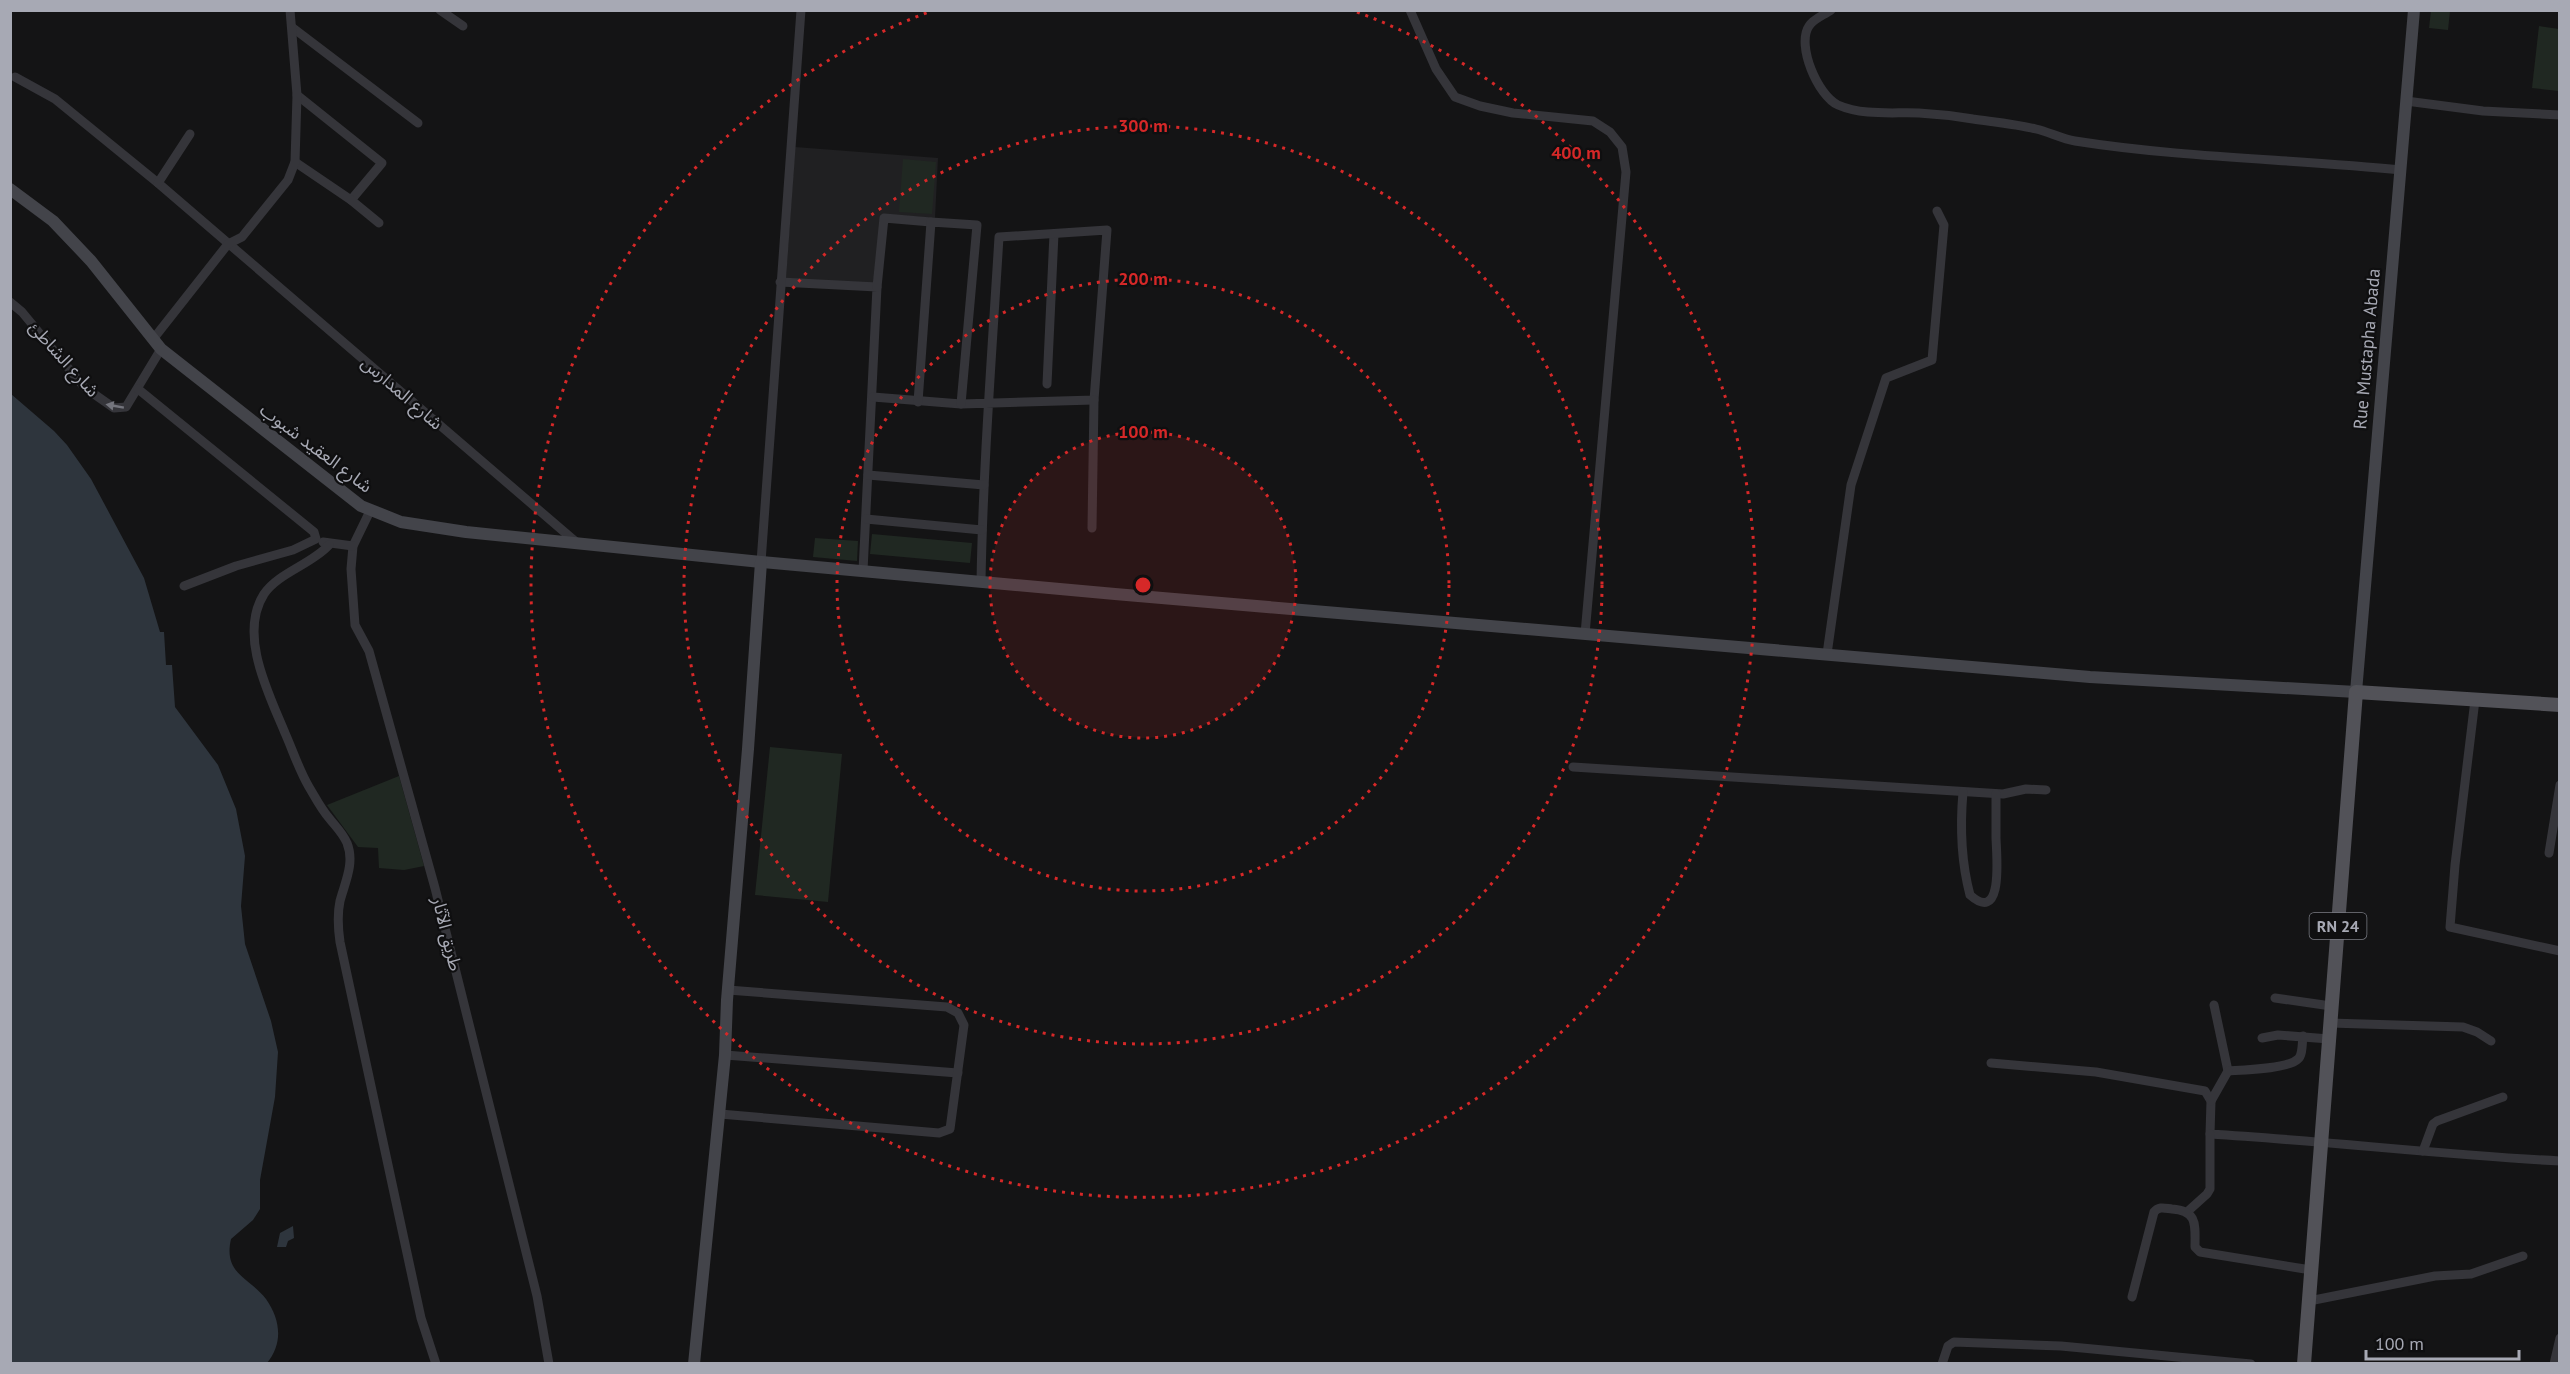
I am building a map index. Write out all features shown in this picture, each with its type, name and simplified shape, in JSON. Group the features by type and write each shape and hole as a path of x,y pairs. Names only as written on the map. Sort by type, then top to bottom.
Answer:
{"main road":[{"name":"Rue Mustapha Abada","path":"2356,692 2414,10"},
{"name":"شارع العقيد شبوب","path":"10,189 53,221 92,261 158,344 327,480 370,511 401,522 466,532 981,582 2090,677 2356,692"},
{"path":"693,1364 725,1055 760,562"},
{"path":"2356,692 2559,705"},
{"name":"RN 24","path":"2304,1364 2356,692"}],"street":[{"path":"290,10 297,95 295,162 351,200 379,224"},
{"path":"440,10 463,26"},
{"path":"760,562 801,10"},
{"path":"1410,10 1436,69 1455,97 1480,106 1513,113 1593,121 1610,132 1622,147 1626,172 1585,634"},
{"path":"1831,10 1809,24 1805,41 1809,62 1816,82 1824,95 1837,104 1854,110 1921,113 1973,119 2036,129 2072,141 2401,170"},
{"path":"293,28 418,123"},
{"name":"شارع المدارس","path":"15,77 55,99 158,183 576,542"},
{"path":"297,95 382,163 351,200"},
{"path":"2406,101 2483,111 2559,115"},
{"path":"158,183 190,134"},
{"name":"شارع الشاطئ","path":"10,302 22,312 84,387 114,408 126,407 138,389 158,344 228,244 242,237 288,180 295,162"},
{"path":"1827,654 1851,485 1886,378 1932,360 1944,225 1937,211"},
{"path":"863,571 877,287 884,218 977,225 961,404"},
{"path":"918,402 930,222"},
{"path":"981,582 984,485 999,237 1107,230 1094,400 1092,528"},
{"path":"1047,384 1054,234"},
{"path":"780,282 877,287"},
{"path":"138,389 314,532 320,554"},
{"path":"873,397 961,404 1094,400"},
{"path":"868,475 984,485"},
{"name":"طريق الآثار","path":"370,511 353,546 351,569 355,625 369,651 435,888 537,1296 549,1364"},
{"path":"866,519 982,530"},
{"path":"184,586 236,566 292,550 316,539 329,544 353,546"},
{"path":"329,544 320,554 276,582 264,594 257,614 255,649 265,687 296,761 327,817 340,829 348,845 349,874 340,903 338,923 340,942 418,1307 436,1364"},
{"path":"2475,700 2455,865 2450,927 2559,951"},
{"path":"1573,766 1996,794 2026,789 2046,790"},
{"path":"2549,853 2559,785"},
{"path":"1963,792 1960,820 1967,882 1970,895 1981,901 1988,901 1993,896 1997,884 1999,861 1996,841 1996,794"},
{"path":"720,1114 939,1133 950,1129 964,1025 958,1013 947,1007 728,990"},
{"path":"2275,998 2331,1006"},
{"path":"2187,1212 2210,1189 2211,1101 2228,1071 2214,1005"},
{"path":"2330,1023 2463,1027 2491,1041"},
{"path":"2262,1038 2278,1035 2329,1039"},
{"path":"2228,1071 2269,1068 2297,1060 2300,1056 2303,1036"},
{"path":"725,1055 958,1073"},
{"path":"1991,1064 2096,1072 2164,1083 2205,1092 2211,1101"},
{"path":"2423,1151 2433,1124 2437,1121 2503,1097"},
{"path":"2210,1134 2559,1161"},
{"path":"2132,1297 2154,1212 2162,1208 2187,1212 2193,1220 2195,1247 2200,1252 2312,1270"},
{"path":"2309,1301 2435,1276 2472,1274 2523,1256"},
{"path":"2554,1364 2559,1338"},
{"path":"1942,1364 1948,1346 1954,1342 2061,1347 2251,1364"}],"shaded area":[{"path":"2431,11 2450,11 2448,30 2429,28"},
{"path":"2539,26 2559,29 2559,91 2532,88"},
{"path":"795,147 938,158 935,218 881,214 873,287 786,278"},
{"path":"903,159 936,162 932,214 899,212"},
{"path":"11,394 54,431 91,479 144,578 160,632 164,632 166,665 172,665 175,707 218,765 236,809 245,856 241,906 245,944 271,1021 278,1052 275,1097 260,1180 260,1209 253,1220 231,1239 230,1251 234,1268 266,1299 275,1315 278,1340 267,1363 11,1363"},
{"path":"872,534 972,543 970,563 870,554"},
{"path":"815,538 858,541 857,561 813,557"},
{"path":"770,747 842,754 828,902 755,895"},
{"path":"399,776 424,866 404,870 379,868 378,848 358,847 327,805"},
{"path":"293,1226 294,1238 288,1241 286,1247 277,1247 280,1233"}]}
